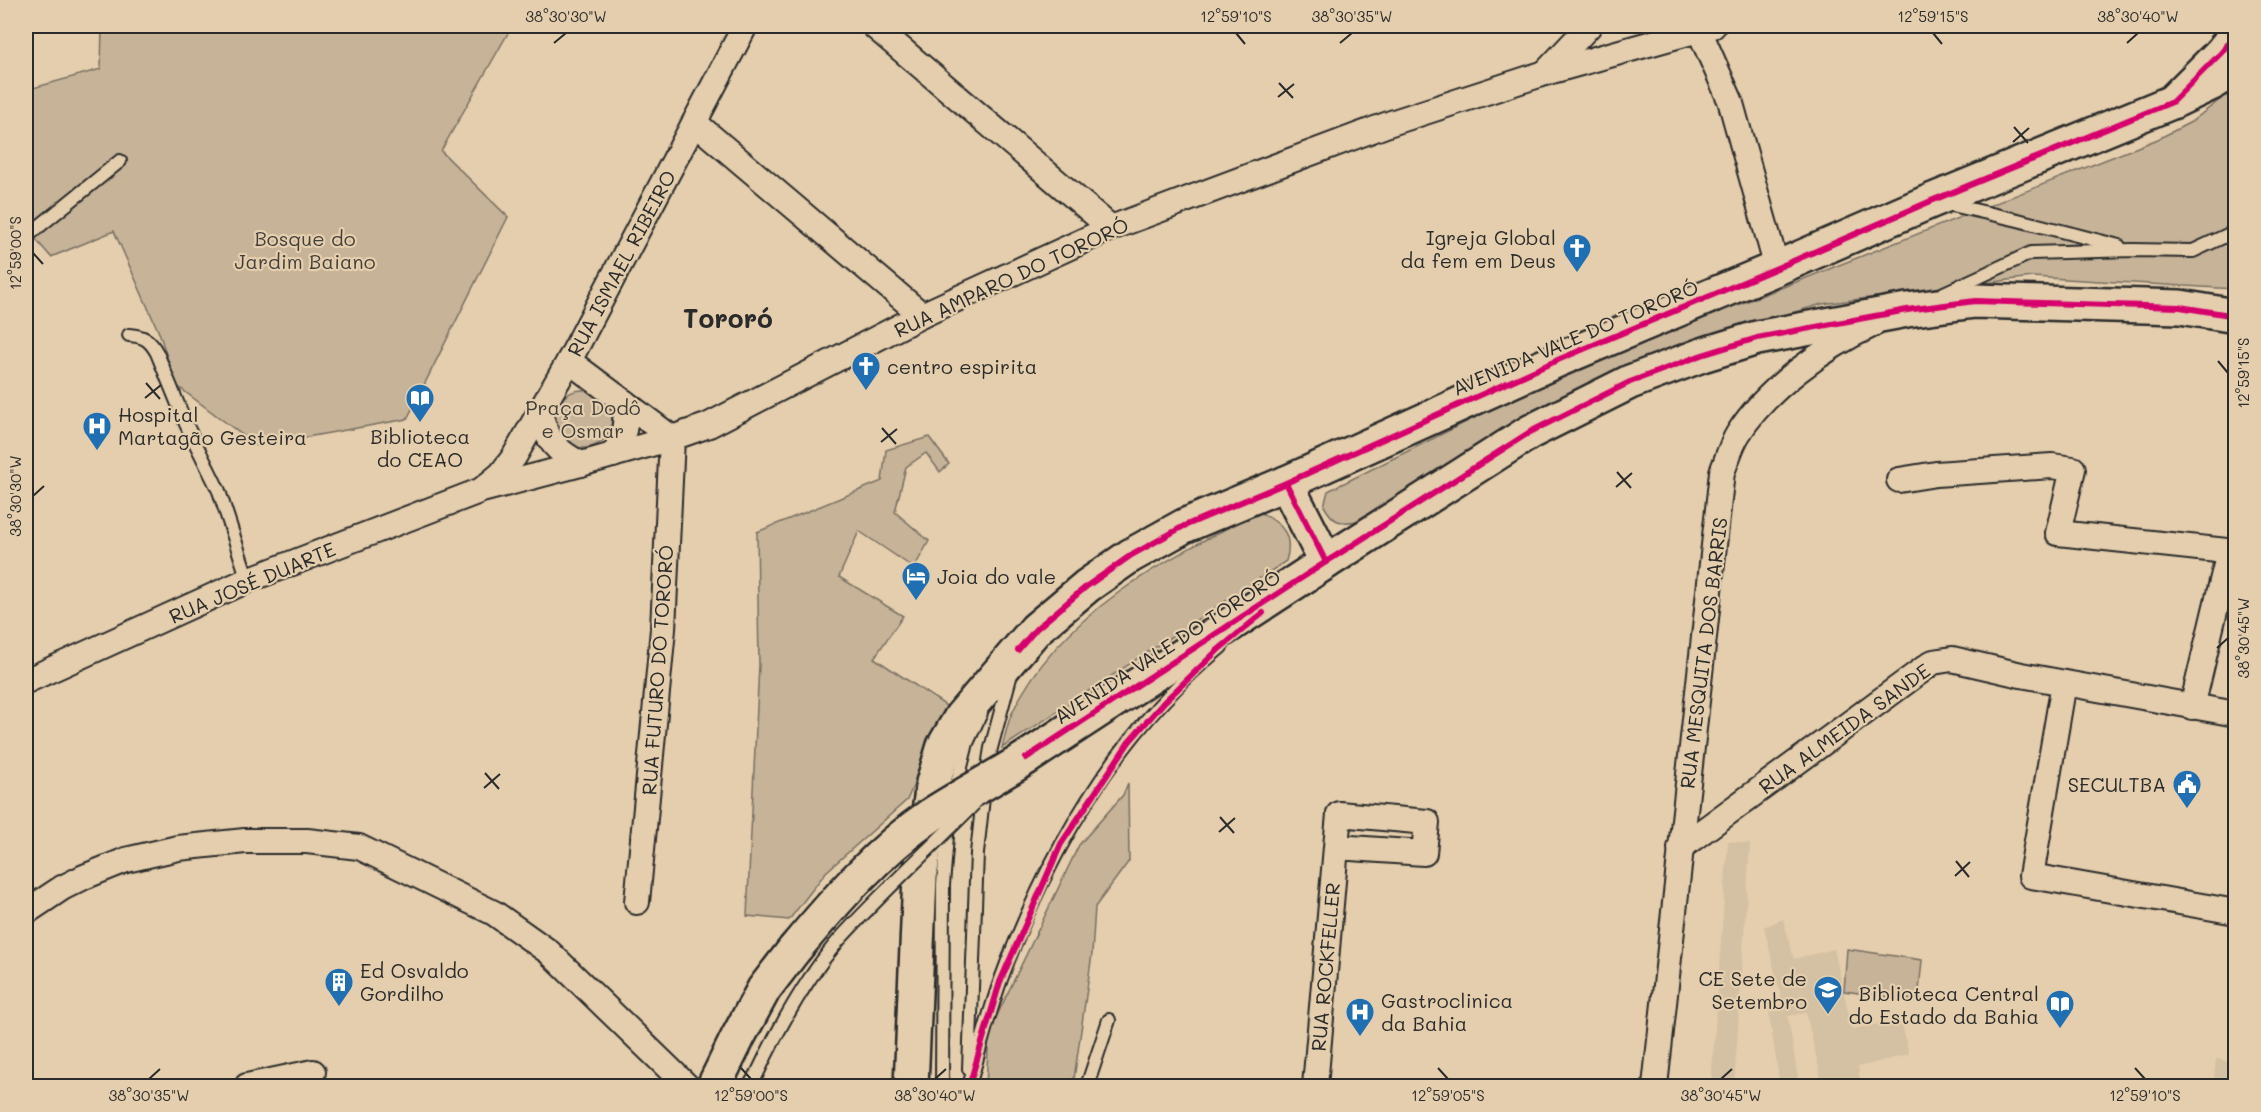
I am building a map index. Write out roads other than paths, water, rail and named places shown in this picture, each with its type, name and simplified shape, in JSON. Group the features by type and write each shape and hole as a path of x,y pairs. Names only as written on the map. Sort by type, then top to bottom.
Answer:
{"street":[{"name":"RUA ISMAEL RIBEIRO","path":"482,490 501,474 514,457 540,413 745,26"},
{"path":"874,26 1111,228"},
{"path":"1545,73 1569,26"},
{"path":"1545,73 1589,26"},
{"path":"1706,28 1730,100 1777,268"},
{"name":"RUA AMPARO DO TORORÓ","path":"482,490 613,455 709,425 922,315 1111,228 1391,123 1545,73 1706,28"},
{"path":"2172,102 2221,53 2235,34"},
{"name":"AVENIDA VALE DO TORORÓ","path":"911,1086 920,877 933,783 944,746 961,717 1036,629 1062,606 1130,556 1184,526 1286,483 1560,359 1931,201 2172,102 2214,82 2235,68"},
{"path":"695,123 922,315"},
{"name":"AVENIDA VALE DO TORORÓ","path":"714,1086 764,989 794,950 855,880 901,839 931,816 1015,765 1530,432 1630,382 1702,355 1757,338 1907,310 1975,301 2180,307 2235,316"},
{"name":"RUA MESQUITA DOS BARRIS","path":"1655,1086 1722,472 1737,436 1757,407 1847,336 1907,310"},
{"path":"569,361 672,438"},
{"path":"613,455 626,429 627,416 624,402"},
{"path":"540,413 544,430 553,445 566,456 581,464"},
{"name":"RUA FUTURO DO TORORÓ","path":"637,902 663,629 672,438"},
{"path":"1899,480 1936,474 2052,466 2073,469 2058,533 2232,552 2192,706"},
{"path":"1286,483 1326,562"},
{"name":"RUA JOSÉ DUARTE","path":"26,681 248,580 482,490"},
{"name":"RUA ALMEIDA SANDE","path":"1680,848 1934,662 1952,659 2064,683 2235,714"},
{"path":"2064,683 2031,876 2235,912"},
{"path":"26,912 62,888 84,877 126,860 178,848 246,841 307,841 359,847 494,913 549,952 687,1086"},
{"name":"RUA ROCKFELLER","path":"1315,1086 1336,847"},
{"path":"247,1086 313,1072"}],"lane":[{"path":"26,237 120,161"},
{"path":"1931,201 2018,220 2132,250"},
{"path":"1907,310 2031,253 2193,251 2235,231"},
{"path":"129,335 142,336 151,343 157,353 186,424 219,491 248,580"},
{"name":"AVENIDA VALE DO TORORÓ","path":"969,1086 1000,982 1031,908 1060,844 1102,779 1129,742 1164,702 1218,650 1326,562"},
{"path":"942,1086 943,885 948,821 967,743 980,714 1018,650"},
{"name":"AVENIDA VALE DO TORORÓ","path":"969,1086 977,853 982,798 990,748 1018,650"},
{"path":"749,1086 757,1080 772,1042 800,993 837,943 879,898 1015,765"},
{"path":"1087,1086 1109,1020"},
{"path":"757,1080 763,1086"}],"place":[{"name":"Igreja Global da fem em Deus","path":"1577,274"},
{"name":"centro espirita","path":"866,392"},
{"name":"Biblioteca do CEAO","path":"420,424"},
{"name":"Hospital Martagão Gesteira","path":"97,452"},
{"name":"Joia do vale","path":"916,602"},
{"name":"SECULTBA","path":"2187,810"},
{"name":"Ed Osvaldo Gordilho","path":"339,1008"},
{"name":"CE Sete de Setembro","path":"1828,1016"},
{"name":"Biblioteca Central do Estado da Bahia","path":"2060,1030"},
{"name":"Gastroclinica da Bahia","path":"1360,1038"}],"district":[{"name":"Tororó","path":"728,318"}],"park label":[{"name":"Bosque do Jardim Baiano","path":"305,250"},
{"name":"Praça Dodô e Osmar","path":"583,418"}]}
